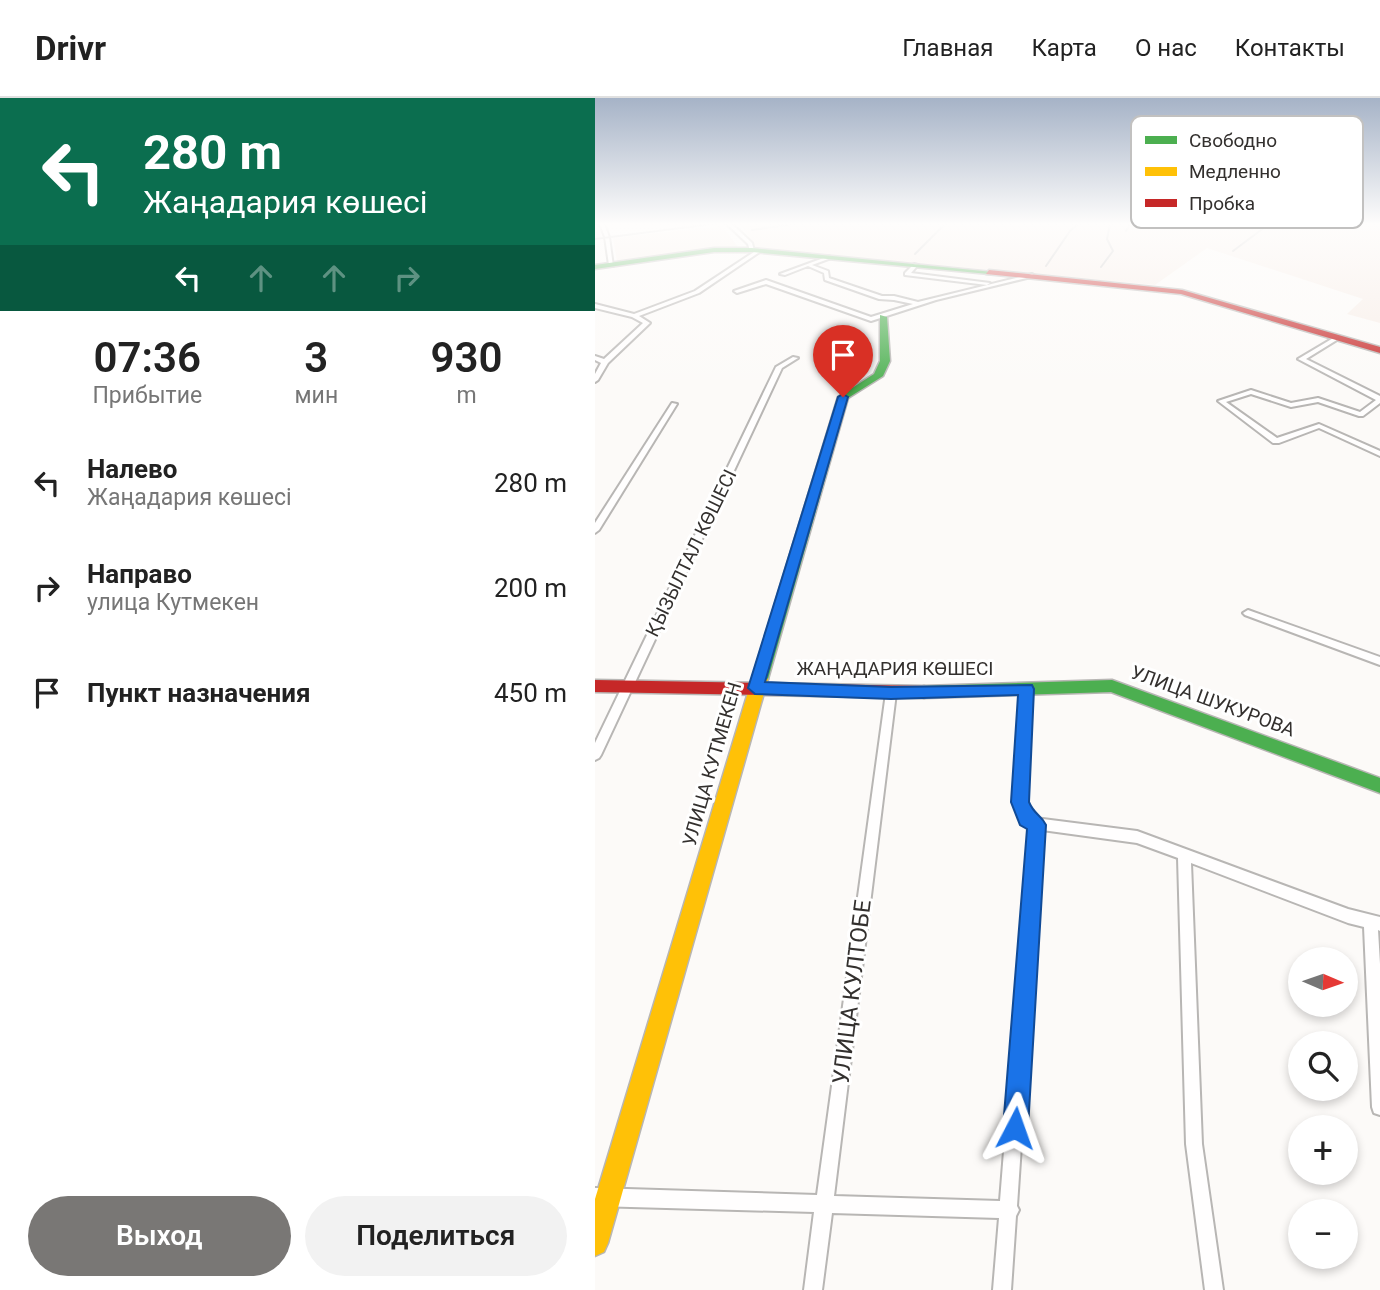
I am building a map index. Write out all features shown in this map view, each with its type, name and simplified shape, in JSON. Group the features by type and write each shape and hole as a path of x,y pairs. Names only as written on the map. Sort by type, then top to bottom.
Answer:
{"street":[{"path":"634,316 697,292 715,280"},
{"path":"829,280 881,298 919,304"},
{"path":"957,280 996,284"},
{"path":"737,291 766,282 867,319 883,317 919,304 1016,280"},
{"path":"1066,280 1182,292 1380,350"},
{"path":"595,306 634,316 647,323 600,367 595,380"},
{"name":"УЛИЦА КУТМЕКЕН","path":"595,1243 602,1198 843,397 878,376 885,361 883,317"},
{"path":"1337,338 1301,359 1380,400 1361,415 1318,400 1291,405 1251,392 1221,401 1276,442 1319,426 1380,454"},
{"path":"595,358 600,367"},
{"name":"ҚЫЗЫЛТАЛ КӨШЕСІ","path":"595,755 779,368 795,358"},
{"path":"595,530 674,404"},
{"path":"1248,613 1380,661"},
{"name":"ЖАҢАДАРИЯ КӨШЕСІ","path":"595,686 891,693 1026,689"},
{"name":"УЛИЦА ШУКУРОВА","path":"1026,689 1103,686 1121,688 1380,786"},
{"path":"1026,689 1020,802 1027,819 1036,825 1137,837 1184,857 1376,923 1380,1107"},
{"name":"УЛИЦА КУЛТОБЕ","path":"813,1290 891,693"},
{"path":"1002,1290 1010,1210 1036,825"},
{"path":"1184,857 1194,1144 1213,1290"},
{"path":"602,1198 1010,1210"}],"shaded area":[{"path":"1096,280 1163,280 1155,285"},
{"path":"1304,280 1380,280 1380,323 1347,314 1363,299"}],"traffic: fast":[{"path":"760,679 843,397 878,376 885,361 883,317"},
{"path":"924,692 1112,686 1380,786"}],"traffic: slow":[{"path":"595,1243 760,679"}],"traffic: jam":[{"path":"1063,280 1182,292 1380,350"},
{"path":"595,686 924,692"}],"route":[{"path":"843,397 755,688 891,693 1026,689 1020,802 1027,819 1036,825 1015,1128"}]}
